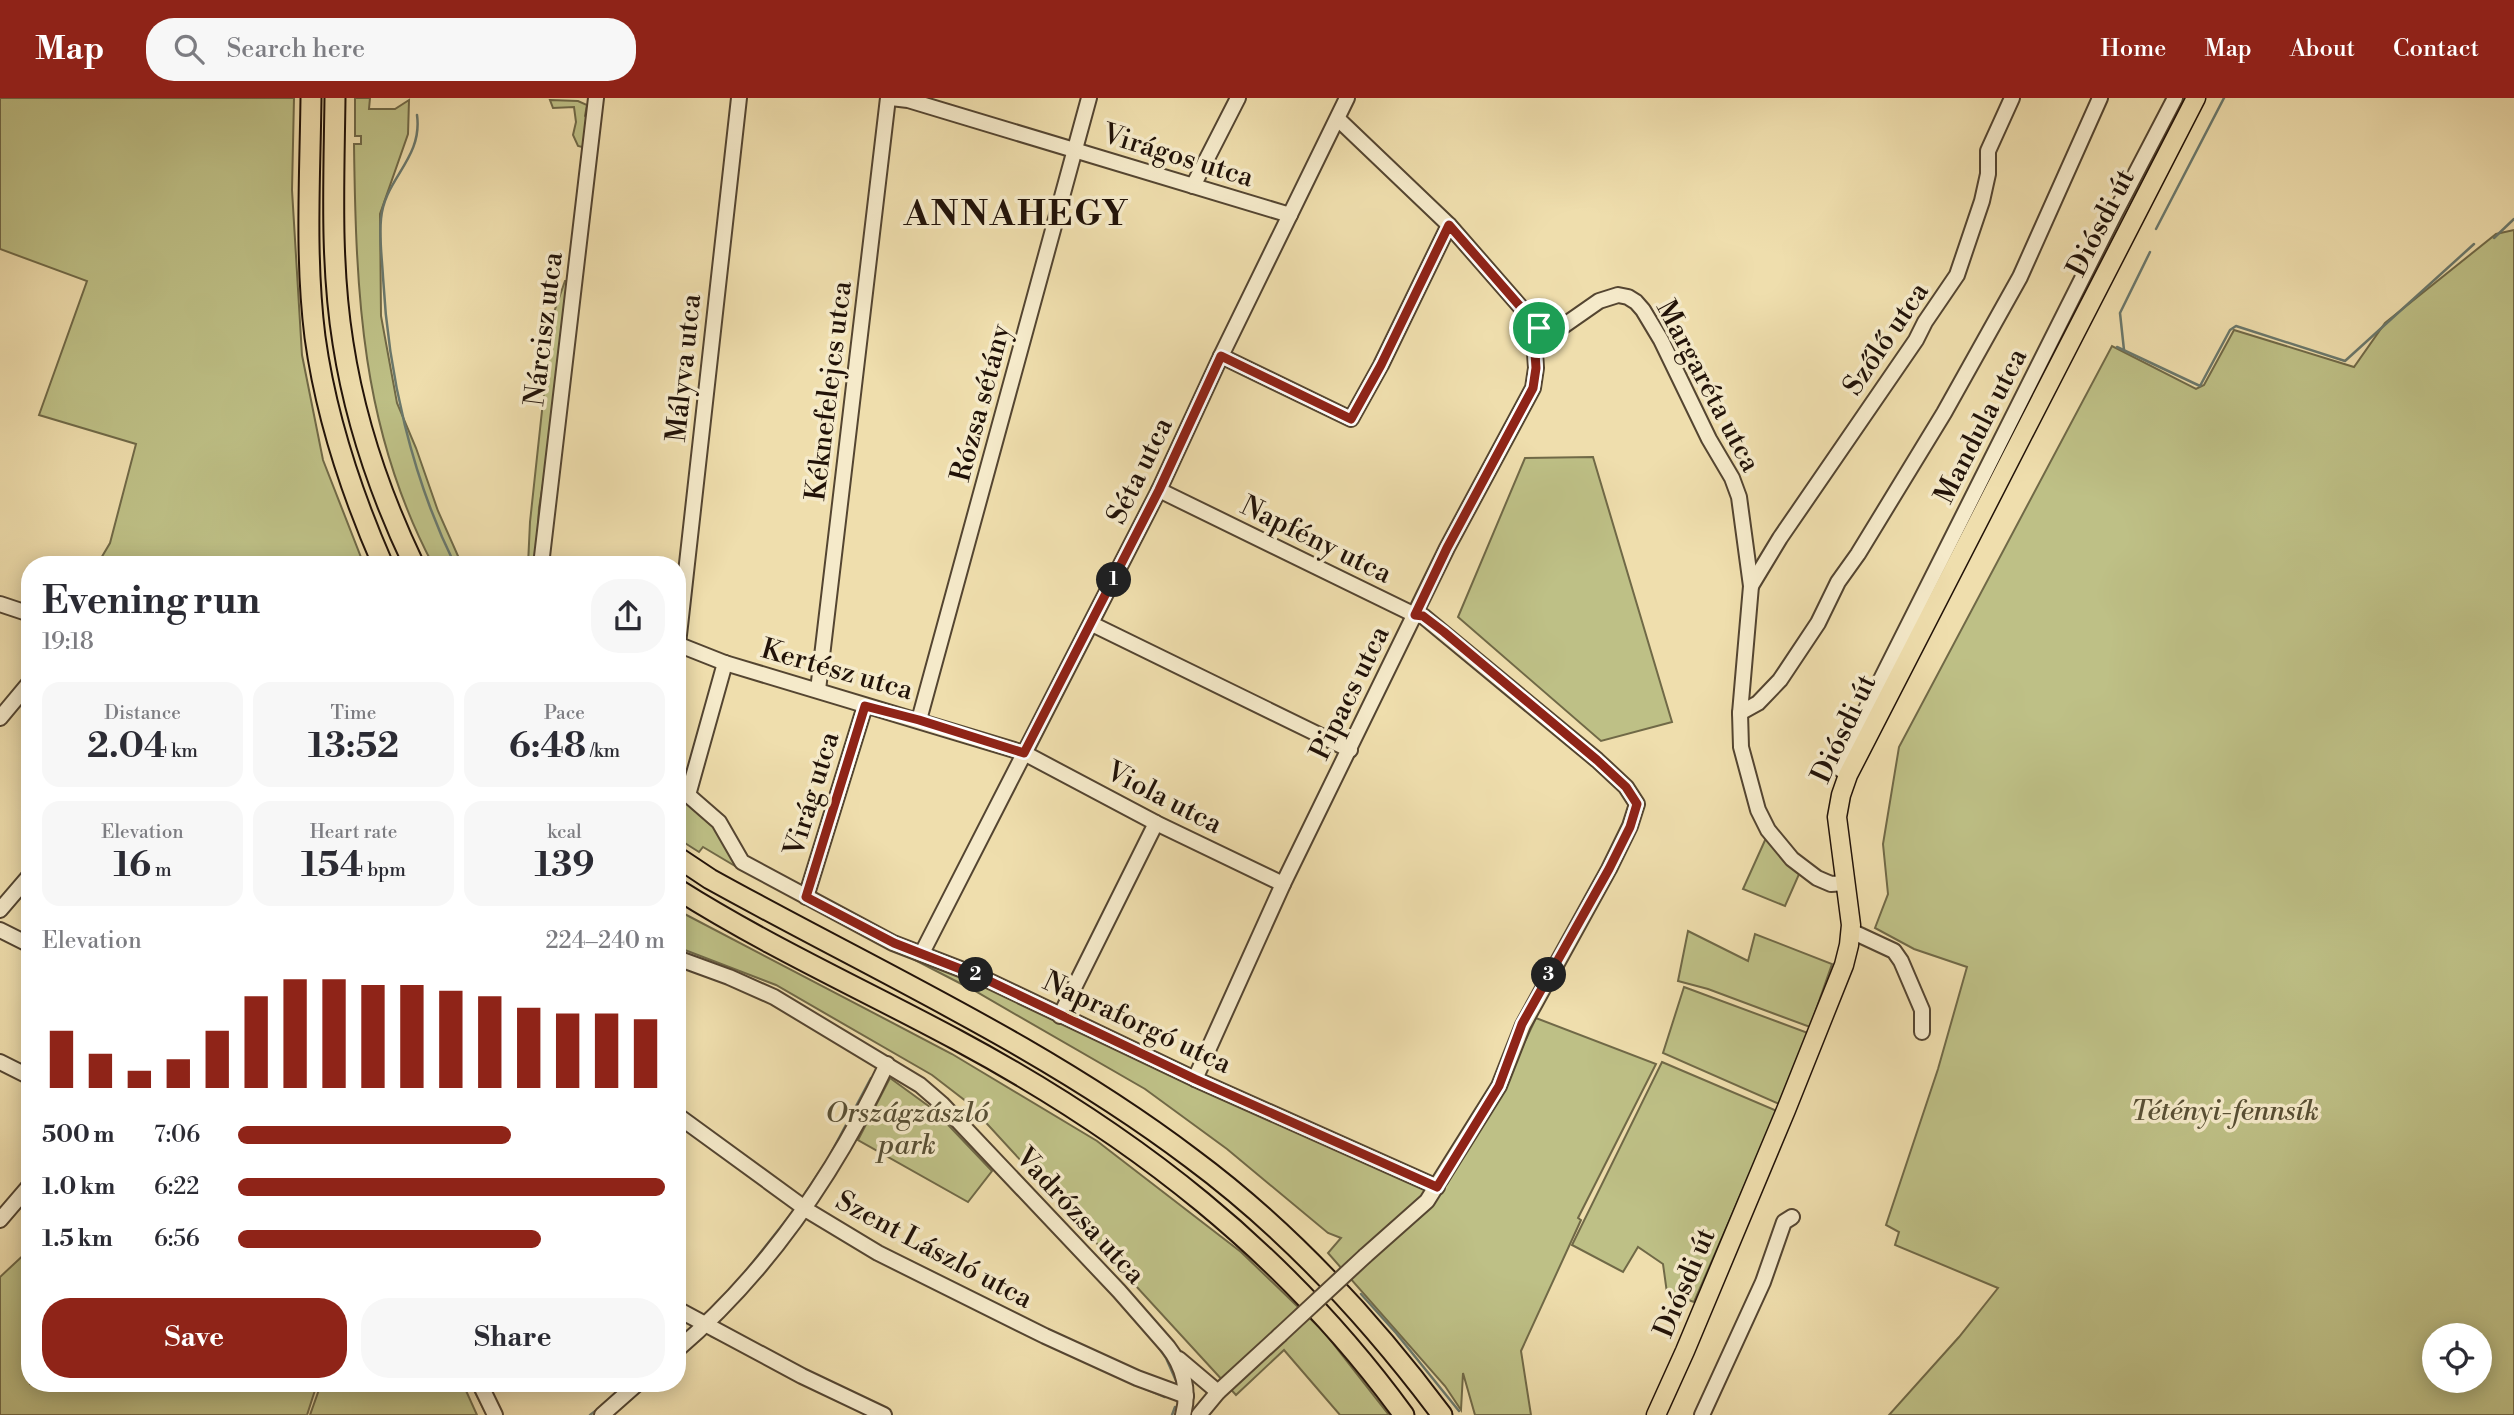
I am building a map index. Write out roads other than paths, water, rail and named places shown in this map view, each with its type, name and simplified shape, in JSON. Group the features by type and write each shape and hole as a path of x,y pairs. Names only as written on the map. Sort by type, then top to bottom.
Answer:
{"highway":[{"path":"311,98 309,238 315,337 342,462 379,556"},
{"path":"335,100 334,235 342,341 374,470 392,520 410,556"},
{"path":"686,863 710,879 1060,1070 1193,1158 1269,1224 1326,1279 1378,1335 1442,1415"},
{"path":"686,894 1009,1069 1077,1109 1147,1157 1227,1221 1302,1292 1358,1356 1404,1415"}],"main road":[{"name":"Diósdi út","path":"1656,1415 1837,987 1851,931 1836,817 1848,775 2196,98"}],"street":[{"name":"Nárcisz utca","path":"542,556 596,98"},
{"name":"Mályva utca","path":"686,572 739,98"},
{"name":"Virágos utca","path":"889,98 908,100 1290,215"},
{"name":"Kéknefelejcs utca","path":"818,690 889,98"},
{"name":"Rózsa sétány","path":"919,720 1089,98"},
{"path":"1193,186 1238,98"},
{"name":"Séta utca","path":"922,953 1159,490 1347,98"},
{"name":"Szőlő utca","path":"1751,586 1780,538 1909,352 1935,307 1952,285 1982,201 1988,174 1988,152 2012,98"},
{"name":"Mandula utca","path":"1741,713 1758,703 1780,680 1818,623 1838,582 1944,413 2020,277 2099,98"},
{"name":"Mandula utca","path":"1848,775 1839,768 1841,759 2175,98"},
{"path":"1338,119 1449,225 1539,328"},
{"path":"1221,356 1351,419 1381,365 1449,225"},
{"name":"Margaréta utca","path":"1539,328 1556,331 1608,297 1628,297 1643,310 1661,340 1709,439 1732,478 1739,497 1751,586 1741,713 1741,747 1758,810 1768,830 1792,859 1817,878 1831,884 1846,883"},
{"name":"Pipacs utca","path":"1195,1079 1283,884 1447,548 1533,388 1536,368 1534,337 1539,328"},
{"name":"Napfény utca","path":"1159,490 1415,615 1423,616 1597,760 1626,787 1637,804 1630,827 1609,869 1522,1024 1499,1086 1437,1187"},
{"path":"0,604 21,611"},
{"path":"1091,624 1350,750"},
{"name":"Kertész utca","path":"686,647 725,663 1024,753"},
{"name":"Napraforgó utca","path":"725,663 688,795 719,822 742,862 894,943 981,977 1195,1079 1437,1187"},
{"path":"0,718 21,693"},
{"name":"Virág utca","path":"806,897 865,706"},
{"name":"Viola utca","path":"1024,753 1156,823 1283,884"},
{"path":"1060,1016 1156,823"},
{"path":"0,910 21,886"},
{"path":"0,930 21,940"},
{"path":"1851,931 1894,951 1922,1010 1922,1032"},
{"name":"Vadrózsa utca","path":"686,961 774,997 887,1063 942,1104 1119,1291 1175,1356 1182,1373 1186,1396 1183,1415"},
{"path":"0,1062 21,1072"},
{"path":"686,1342 765,1261 805,1208 833,1167 887,1063"},
{"name":"Szent László utca","path":"686,1122 805,1208 878,1253 957,1294 1137,1378 1186,1396"},
{"path":"1199,1415 1218,1392 1427,1201 1437,1187"},
{"path":"0,1220 21,1196"},
{"path":"1702,1415 1763,1282 1784,1223 1792,1217"},
{"path":"686,1314 802,1376 884,1415"},
{"path":"1175,1356 1218,1392"},
{"path":"1206,1382 1232,1380"},
{"path":"484,1392 495,1415"},
{"path":"602,1415 628,1392"}],"waterway":[{"path":"2156,229 2224,98"},
{"path":"417,115 414,144 384,205 380,241 390,351 405,425 426,497 451,556"},
{"path":"2494,238 2514,219"},
{"path":"2117,347 2200,386 2230,330 2236,326 2345,361 2474,244"},
{"path":"2124,350 2120,313 2150,252"},
{"path":"831,1153 871,1078"},
{"path":"692,1134 763,1186"},
{"path":"806,1192 828,1159"},
{"path":"746,1271 791,1214"},
{"path":"933,1288 971,1307"},
{"path":"1361,1294 1459,1411"},
{"path":"976,1310 1011,1327"},
{"path":"711,1336 722,1341"},
{"path":"1159,1348 1177,1383"},
{"path":"1146,1389 1165,1397"},
{"path":"475,1392 487,1415"},
{"path":"590,1415 602,1406"},
{"path":"1172,1415 1175,1407"}],"district":[{"name":"ANNAHEGY","path":"1017,214"}],"park label":[{"name":"Tétényi-fennsík","path":"2225,1111"},
{"name":"Országzászló park","path":"907,1129"}]}
